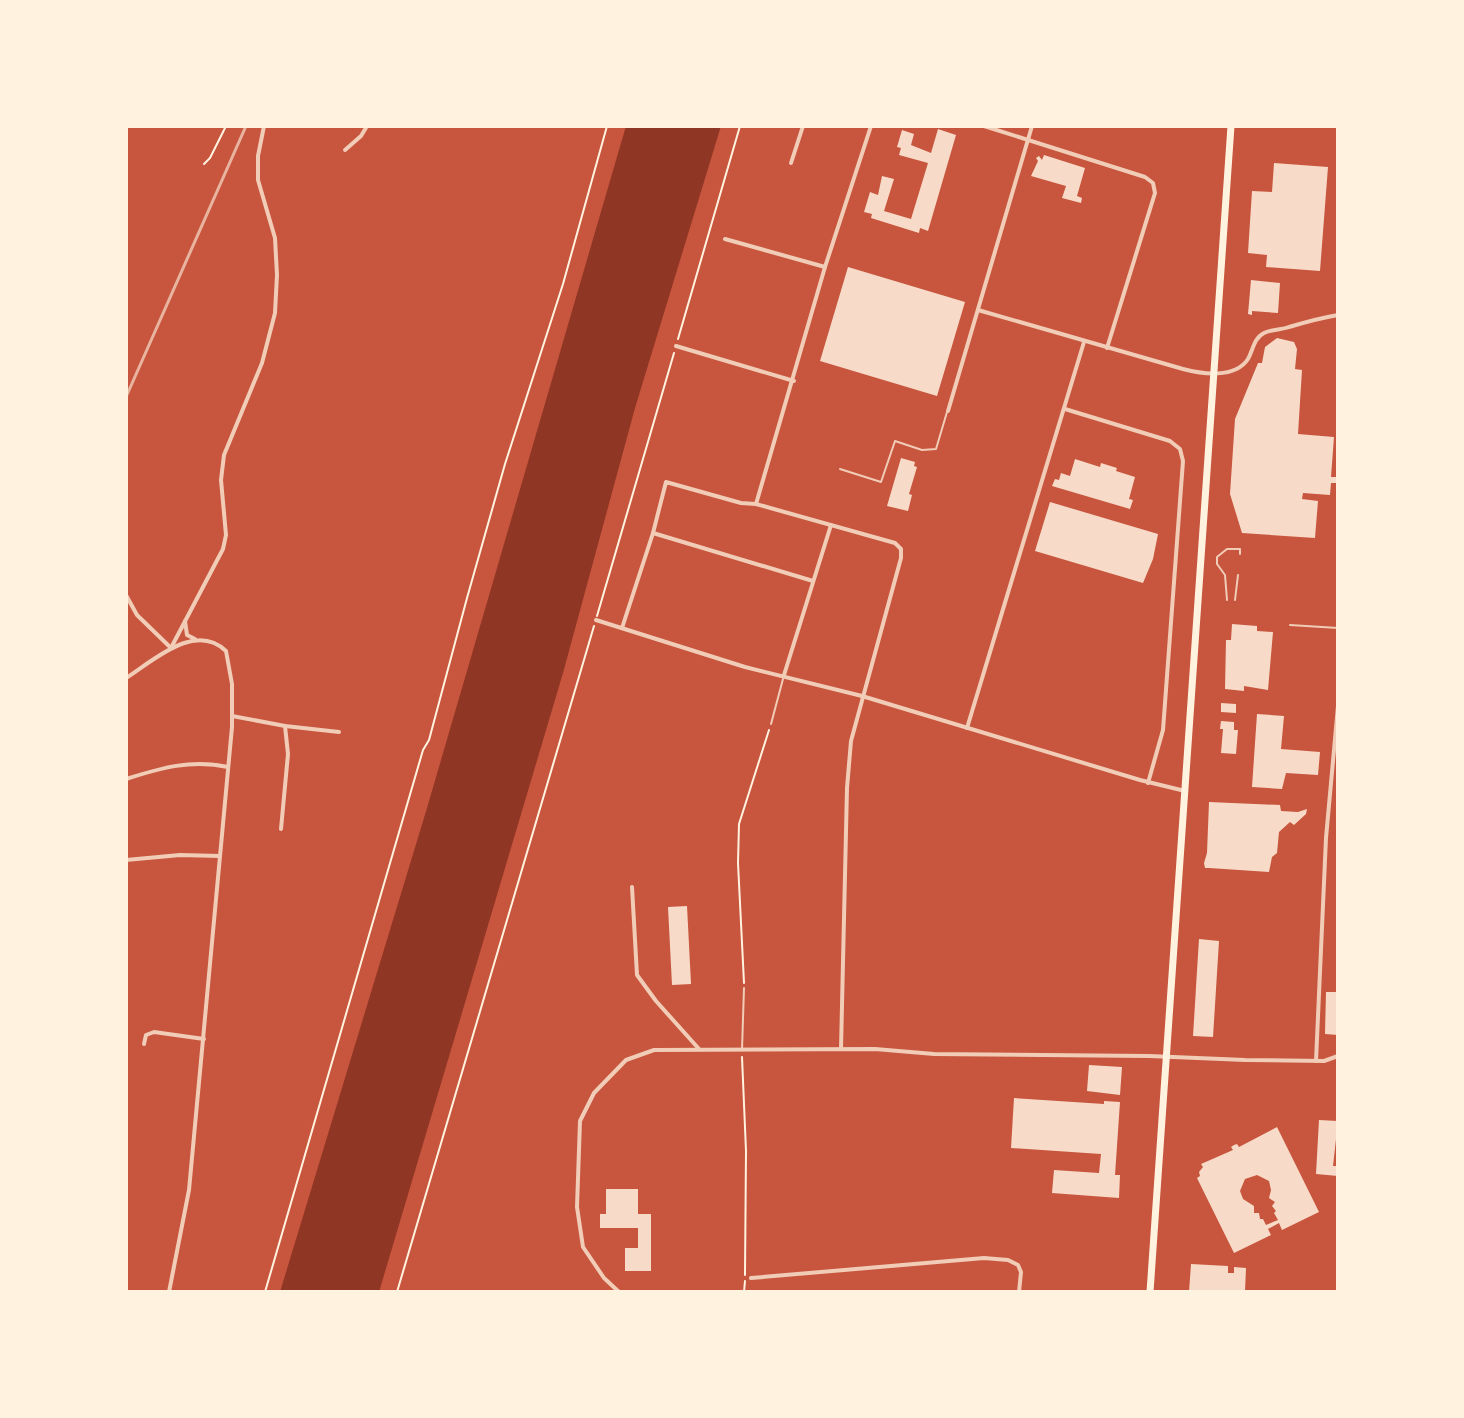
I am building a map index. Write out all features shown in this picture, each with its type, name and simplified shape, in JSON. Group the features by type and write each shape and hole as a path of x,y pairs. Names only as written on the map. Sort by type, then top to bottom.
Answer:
{"main road":[{"path":"1150,1292 1231,126"}],"street":[{"path":"171,648 223,549 226,535 221,480 224,455 262,363 274,321 277,275 275,238 258,180 258,156 264,126"},
{"path":"345,150 367,126"},
{"path":"791,163 803,126"},
{"path":"756,504 825,267 871,126"},
{"path":"984,126 1145,177 1153,183 1155,193 1145,230 1107,348"},
{"path":"948,411 1032,126"},
{"path":"725,239 825,267"},
{"path":"978,310 1193,372 1214,374 1243,364 1263,333 1289,328 1309,319 1338,315"},
{"path":"967,728 1084,342"},
{"path":"676,346 794,381"},
{"path":"1065,409 1170,441 1180,449 1183,461 1163,730 1148,783"},
{"path":"622,628 666,482 895,543 901,549 851,741 847,788 841,1049"},
{"path":"784,676 831,525"},
{"path":"653,533 813,581"},
{"path":"126,595 137,615 171,648"},
{"path":"596,620 745,667 862,696 1148,783 1185,791"},
{"path":"169,1292 189,1190 232,716 229,656 216,643 187,635 185,621"},
{"path":"126,678 171,648 197,640"},
{"path":"1316,1061 1326,831 1331,805 1338,706"},
{"path":"232,716 339,732"},
{"path":"281,829 288,754 285,726"},
{"path":"126,779 177,764 202,763 228,767"},
{"path":"126,860 180,855 220,856"},
{"path":"632,887 637,975 699,1049"},
{"path":"144,1044 146,1035 154,1032 204,1039"},
{"path":"619,1292 604,1278 583,1247 577,1207 580,1121 594,1093 626,1060 654,1050 841,1049 934,1054 1316,1061 1338,1056"},
{"path":"751,1278 984,1258 1008,1260 1018,1265 1021,1272 1019,1292"}],"lane":[{"path":"840,469 881,482 895,441 922,450 936,449 948,411"},
{"path":"1227,600 1225,575 1217,564 1217,557 1227,549 1240,549 1240,554"},
{"path":"1235,600 1238,575"},
{"path":"1290,625 1338,628"},
{"path":"771,724 784,676"},
{"path":"742,1051 744,988"}],"path":[{"path":"204,164 226,126"},
{"path":"265,1292 423,750 429,740 441,687 505,464 559,297 607,126"},
{"path":"397,1292 740,126"},
{"path":"744,988 739,824 771,724"},
{"path":"742,1051 746,1151 744,1292"}],"shaded area":[{"path":"626,126 721,126 635,408 563,673 379,1292 280,1292 427,808"}],"building":[{"path":"938,129 956,135 928,231 920,228 919,233 871,218 872,214 864,212 870,192 878,195 882,176 894,179 884,211 911,219 928,163 899,155 901,148 897,147 902,130 914,134 911,145 931,153"},
{"path":"1044,155 1085,168 1077,196 1082,198 1081,203 1062,198 1066,186 1031,176 1038,161 1036,158 1039,156 1042,160"},
{"path":"1274,163 1328,167 1320,271 1266,267 1267,255 1248,253 1252,191 1272,192"},
{"path":"848,267 965,302 937,396 820,361"},
{"path":"1251,280 1280,283 1278,313 1252,311 1252,315 1248,314"},
{"path":"1277,338 1294,342 1297,349 1295,369 1302,370 1298,434 1334,437 1331,477 1338,477 1338,483 1331,483 1330,495 1303,493 1302,499 1318,501 1315,538 1242,533 1230,494 1235,419 1258,363 1262,363 1265,347"},
{"path":"901,458 915,462 914,466 917,467 909,494 912,495 908,511 887,506"},
{"path":"1075,459 1100,467 1101,463 1135,477 1129,499 1133,500 1130,509 1052,486 1061,473 1070,476"},
{"path":"1050,502 1158,534 1153,559 1143,583 1035,551"},
{"path":"1232,624 1257,626 1257,631 1273,632 1268,690 1244,686 1244,691 1225,689 1226,640 1231,640"},
{"path":"1221,703 1236,704 1236,713 1221,712"},
{"path":"1257,714 1284,716 1281,749 1320,752 1318,775 1286,773 1282,789 1252,787"},
{"path":"1221,721 1234,722 1234,730 1238,730 1236,754 1221,753"},
{"path":"1209,802 1280,805 1281,811 1307,809 1294,825 1290,822 1279,832 1277,853 1272,857 1269,872 1205,868"},
{"path":"687,906 691,984 672,985 668,907"},
{"path":"1199,939 1219,941 1213,1037 1193,1036"},
{"path":"1326,992 1338,992 1338,1035 1325,1034"},
{"path":"1089,1065 1122,1067 1120,1095 1087,1091"},
{"path":"1014,1098 1104,1104 1104,1101 1120,1102 1115,1175 1120,1175 1119,1198 1052,1193 1054,1170 1099,1173 1101,1154 1011,1148"},
{"path":"1319,1120 1338,1121 1333,1166 1338,1166 1338,1176 1316,1174"},
{"path":"1277,1127 1319,1212 1282,1230 1279,1223 1268,1229 1271,1235 1234,1253 1197,1178 1203,1167 1201,1164 1233,1150 1231,1147 1234,1145 1239,1147","holes":["1257,1175 1269,1181 1269,1198 1275,1202 1272,1206 1278,1220 1266,1225 1259,1213 1254,1213 1254,1206 1243,1199 1240,1191 1245,1179"]},
{"path":"606,1189 638,1189 638,1214 651,1214 651,1271 625,1271 625,1248 638,1248 638,1228 600,1228 600,1214 606,1214"},
{"path":"1191,1264 1228,1266 1228,1273 1234,1273 1234,1267 1246,1268 1245,1292 1189,1292"}],"railway":[{"path":"126,397 246,126"}]}
